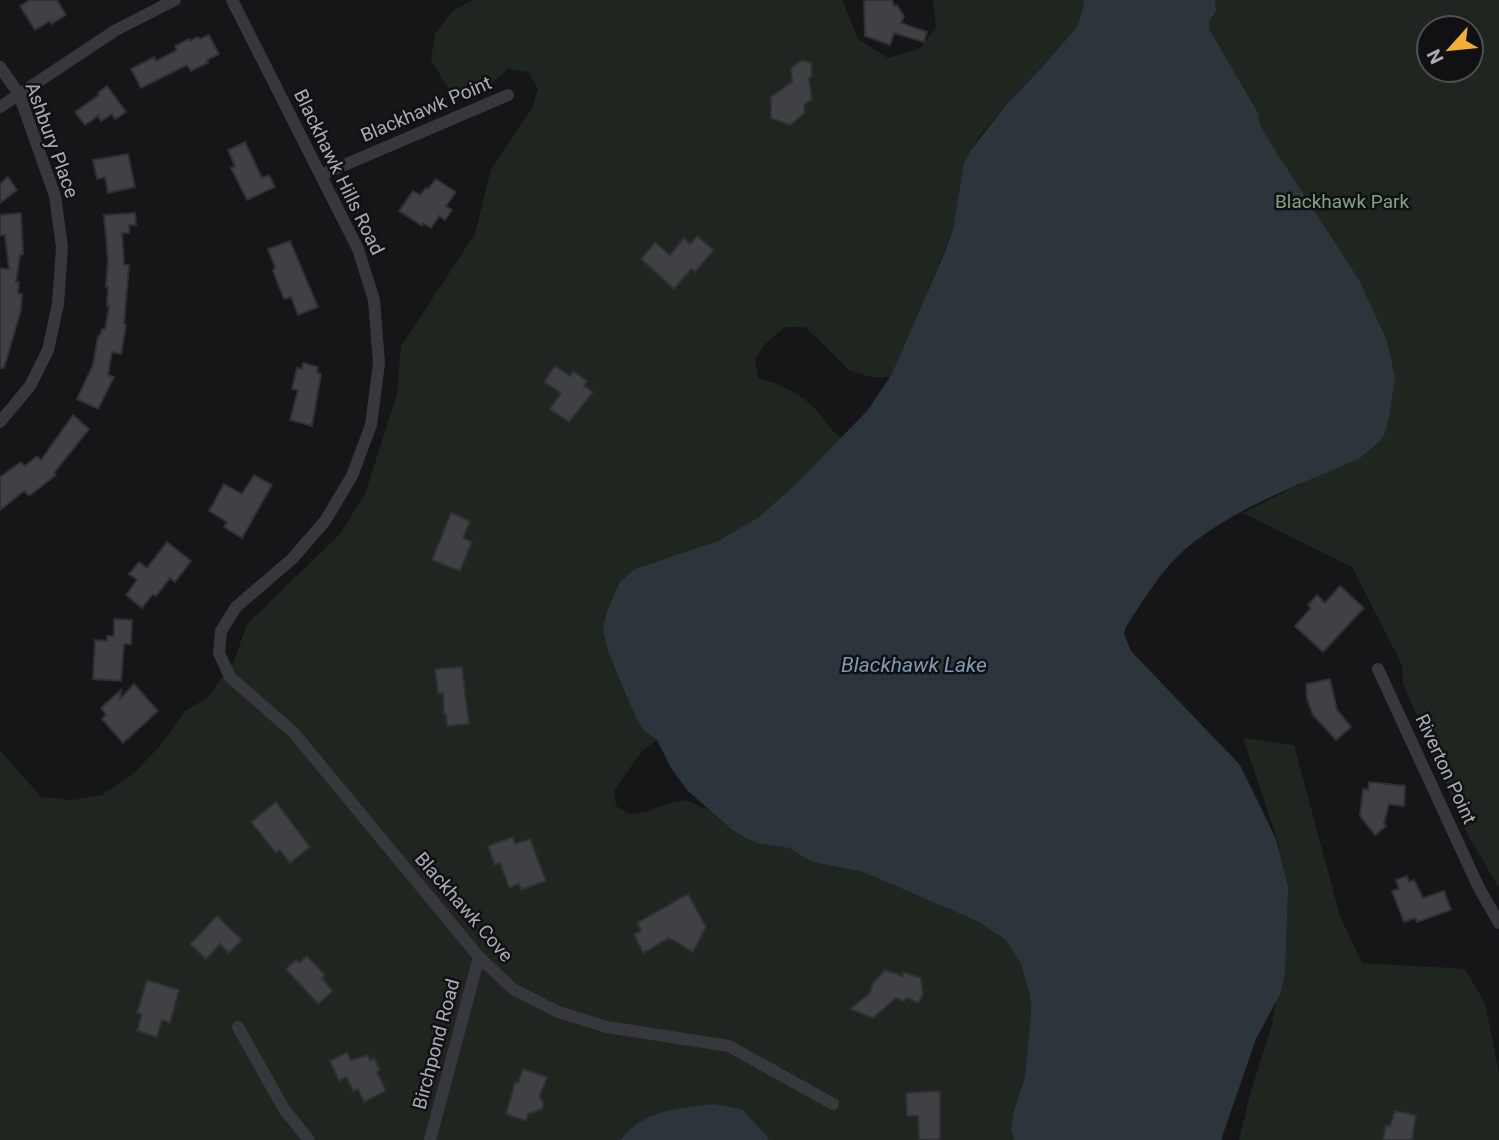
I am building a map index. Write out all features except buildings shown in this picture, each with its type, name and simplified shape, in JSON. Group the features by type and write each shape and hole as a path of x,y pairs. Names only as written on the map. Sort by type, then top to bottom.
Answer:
{"street":[{"path":"0,107 116,30 175,0"},
{"name":"Blackhawk Hills Road","path":"219,653 221,631 236,607 292,559 325,522 352,476 371,425 379,363 374,300 358,249 232,0"},
{"name":"Ashbury Place","path":"0,66 19,94 55,196 62,247 58,304 48,350 30,386 0,422"},
{"name":"Blackhawk Point","path":"321,176 508,95"},
{"name":"Blackhawk Cove","path":"219,653 230,677 294,733 479,957 513,989 558,1012 607,1027 729,1046 832,1104"},
{"name":"Riverton Point","path":"1378,668 1479,888 1499,923"},
{"name":"Birchpond Road","path":"430,1140 479,957"},
{"path":"238,1027 284,1109 309,1140"}],"green space":[{"name":"Blackhawk Park","path":"472,0 842,0 858,39 888,58 919,49 936,28 933,0 1499,0 1499,888 1468,835 1403,684 1402,665 1352,567 1243,513 1308,480 1077,27 979,137 964,163 953,229 911,334 890,377 872,377 850,371 805,327 785,327 765,344 755,360 758,378 803,398 841,438 781,499 745,526 700,548 635,569 609,655 636,718 644,731 657,740 642,751 614,791 616,806 629,814 686,800 708,810 732,830 760,844 789,848 812,862 863,872 979,922 1006,940 1021,964 1030,996 1031,1029 1025,1077 1011,1129 1014,1140 0,1140 0,750 41,797 73,800 102,795 133,774 160,746 185,711 208,697 234,661 247,624 339,535 365,494 397,394 401,346 475,234 491,169 532,108 538,89 528,72 508,69 488,86 469,96 448,88 431,60 435,34 452,12"},
{"path":"1243,738 1294,745 1340,916 1362,963 1465,969 1485,1003 1499,1072 1499,1140 1239,1140 1272,1025 1282,960 1279,845"}],"water":[{"name":"Blackhawk Lake","path":"1084,0 1215,0 1216,11 1209,21 1209,29 1258,113 1260,124 1271,144 1359,280 1387,341 1395,378 1385,433 1379,442 1360,458 1249,507 1189,546 1154,584 1124,634 1131,651 1240,765 1276,839 1288,887 1285,972 1281,992 1256,1039 1221,1140 1014,1140 1011,1129 1025,1077 1031,1013 1030,996 1021,964 1006,940 979,922 863,872 812,862 789,848 760,844 732,830 688,791 671,768 657,740 644,731 608,652 603,628 607,611 620,582 635,569 718,541 759,517 795,485 867,411 890,377 944,254 953,229 964,163 1006,105 1077,27"},
{"path":"713,1104 742,1109 770,1140 620,1140 651,1116 674,1109"}]}
